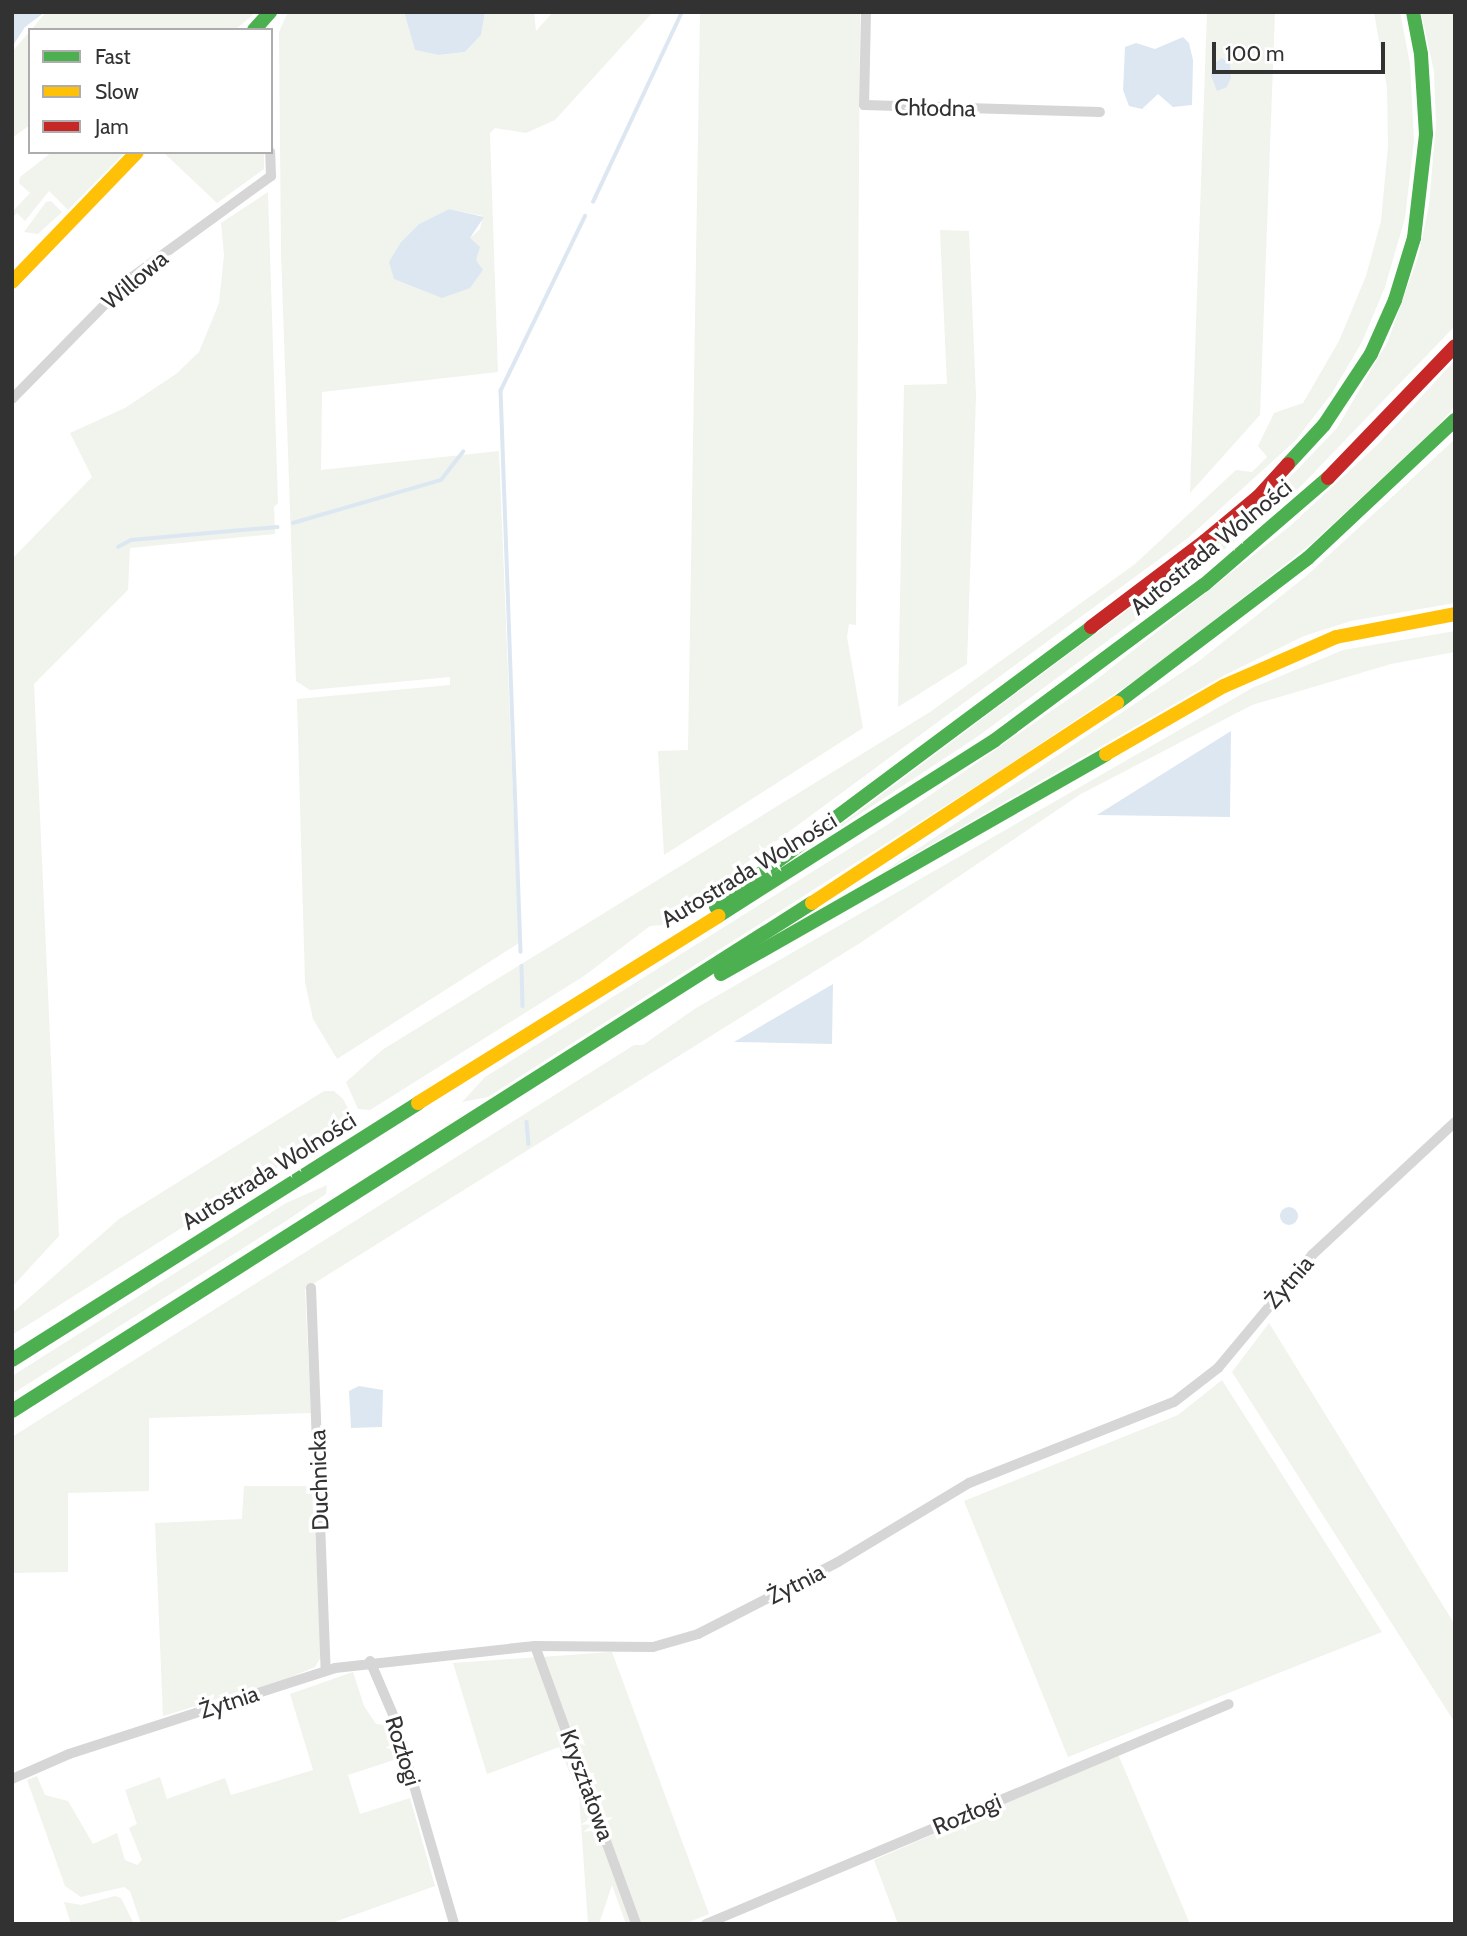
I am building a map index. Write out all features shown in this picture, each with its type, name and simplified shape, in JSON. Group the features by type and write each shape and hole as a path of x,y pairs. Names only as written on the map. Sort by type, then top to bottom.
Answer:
{"main road":[{"path":"670,944 802,840 1205,541 1259,496 1324,425 1371,354 1395,299 1414,238 1426,123 1413,12"},
{"path":"12,282 135,154"},
{"name":"Autostrada Wolności","path":"12,1360 670,944 787,876 995,740 1204,585 1311,495 1455,346"},
{"path":"12,1411 622,1027 1130,694 1308,558 1455,420"},
{"path":"622,1027 763,952 1224,686 1336,637 1455,614"}],"street":[{"name":"Chłodna","path":"866,12 864,105 1100,111"},
{"name":"Willowa","path":"12,399 132,278 271,176 271,154"},
{"name":"Żytnia","path":"12,1779 69,1754 326,1671 370,1661 535,1647 653,1647 698,1634 838,1563 969,1483 1174,1402 1217,1368 1321,1245 1455,1122"},
{"name":"Duchnicka","path":"311,1288 326,1671"},
{"name":"Kryształowa","path":"535,1647 636,1924"},
{"name":"Rozłogi","path":"370,1661 394,1717 454,1924"},
{"name":"Rozłogi","path":"706,1924 1228,1704"}],"shaded area":[{"path":"12,12 45,12 25,27 12,47"},
{"path":"46,12 256,12 237,28 33,28"},
{"path":"288,12 404,12 415,50 440,55 465,52 481,35 485,12 534,12 536,31 553,12 653,12 555,120 526,133 495,128 490,133 498,372 322,392 321,470 499,451 519,943 337,1059 313,1019 305,982 297,699 450,685 450,677 310,690 296,681 281,252 279,32","holes":["449,209 483,216 480,229 470,238 476,260 411,285 394,279 401,242 419,224"]},
{"path":"404,12 485,12 481,35 465,52 439,55 415,50"},
{"path":"700,12 860,12 856,625 849,624 847,637 863,728 664,855 658,751 688,750"},
{"path":"1207,12 1275,12 1260,415 1190,493"},
{"path":"1374,12 1400,12 1410,64 1414,141 1405,218 1385,287 1362,342 1332,393 1296,440 1188,538 662,925 650,926 584,976 370,1110 358,1109 346,1082 382,1050 930,712 1135,564 1236,470 1252,472 1267,457 1258,446 1274,413 1303,403 1339,341 1366,276 1381,221 1388,146 1387,88"},
{"path":"1421,12 1455,12 1455,326 1301,486 1167,597 977,737 825,837 1186,566 1276,492 1337,428 1388,341 1418,257 1429,205 1436,124 1434,72"},
{"path":"28,33 28,126 12,138 12,52"},
{"path":"1183,37 1189,43 1193,60 1192,105 1173,107 1158,94 1142,109 1129,106 1123,90 1125,47 1136,43 1155,49"},
{"path":"1222,58 1230,64 1231,77 1227,87 1217,91 1211,76 1213,64"},
{"path":"49,154 123,154 68,210 49,191 25,221 17,213 12,218 12,212 30,193 19,183 20,177"},
{"path":"165,154 264,154 264,169 217,203"},
{"path":"268,192 278,503 274,507 275,534 130,548 128,590 34,684 59,1236 12,1287 12,559 92,477 70,433 125,408 176,374 199,352 219,303 224,255 221,223"},
{"path":"51,201 62,212 38,234 24,232 46,202"},
{"path":"449,209 484,217 470,238 480,247 476,260 483,270 470,288 442,298 394,279 389,262 401,242 419,224"},
{"path":"940,230 969,231 976,396 967,664 898,707 904,385 947,384"},
{"path":"1455,360 1455,406 1437,427 1311,544 1156,666 995,774 488,1097 462,1102 485,1077 887,825 1096,680 1290,526 1377,445"},
{"path":"1455,439 1455,603 1351,621 1304,636 1223,676 880,874 1199,661 1305,577"},
{"path":"1455,631 1455,652 1391,664 1252,705 1081,794 860,943 305,1289 311,1413 149,1418 149,1491 68,1493 68,1572 12,1573 12,1437 634,1045 643,1045 696,1008 1252,688 1343,650"},
{"path":"1231,731 1230,817 1097,815"},
{"path":"833,984 832,1044 734,1042"},
{"path":"324,1091 334,1091 343,1099 351,1114 348,1123 12,1335 12,1313 119,1219"},
{"path":"327,1185 326,1194 286,1221 12,1394 12,1376 286,1203"},
{"path":"1289,1207 1295,1210 1298,1216 1295,1222 1289,1225 1283,1222 1280,1216 1283,1210"},
{"path":"1269,1323 1455,1625 1455,1723 1232,1372"},
{"path":"1222,1380 1382,1632 1068,1757 964,1501 1178,1415"},
{"path":"359,1386 383,1390 382,1427 351,1428 349,1391"},
{"path":"244,1486 312,1486 322,1655 315,1667 286,1679 163,1716 155,1523 242,1519"},
{"path":"612,1652 709,1914 684,1924 626,1924 612,1885 599,1924 588,1924 579,1795 559,1747 487,1774 453,1663"},
{"path":"353,1672 364,1706 376,1724 391,1726 400,1758 348,1775 360,1814 410,1798 435,1886 329,1924 141,1924 130,1891 124,1887 81,1897 65,1886 27,1780 37,1776 45,1795 68,1801 93,1844 117,1833 125,1860 137,1865 142,1860 129,1828 137,1824 125,1790 160,1777 167,1799 225,1778 231,1795 313,1770 290,1694"},
{"path":"1118,1754 1190,1924 898,1924 874,1860"},
{"path":"115,1896 121,1898 134,1924 71,1924 64,1902 81,1905"}],"waterway":[{"path":"593,202 682,12"},
{"path":"501,390 585,216"},
{"path":"501,390 521,952"},
{"path":"293,523 441,480 463,452"},
{"path":"118,547 131,540 277,527"},
{"path":"522,966 523,1006"},
{"path":"527,1122 529,1144"}],"traffic: fast":[{"path":"256,28 270,12"},
{"path":"1288,464 1324,425 1371,354 1395,300 1414,238 1426,134 1421,54 1413,12"},
{"path":"1117,703 1308,558 1455,420"},
{"path":"718,916 995,740 1204,585 1328,478"},
{"path":"716,907 1091,627"},
{"path":"721,974 1106,754"},
{"path":"12,1411 812,903"},
{"path":"12,1360 418,1103"}],"traffic: slow":[{"path":"12,282 135,154"},
{"path":"1106,754 1224,686 1336,637 1455,614"},
{"path":"812,903 1117,703"},
{"path":"418,1103 718,916"}],"traffic: jam":[{"path":"1328,478 1455,346"},
{"path":"1091,627 1205,541 1259,496 1288,464"}]}
